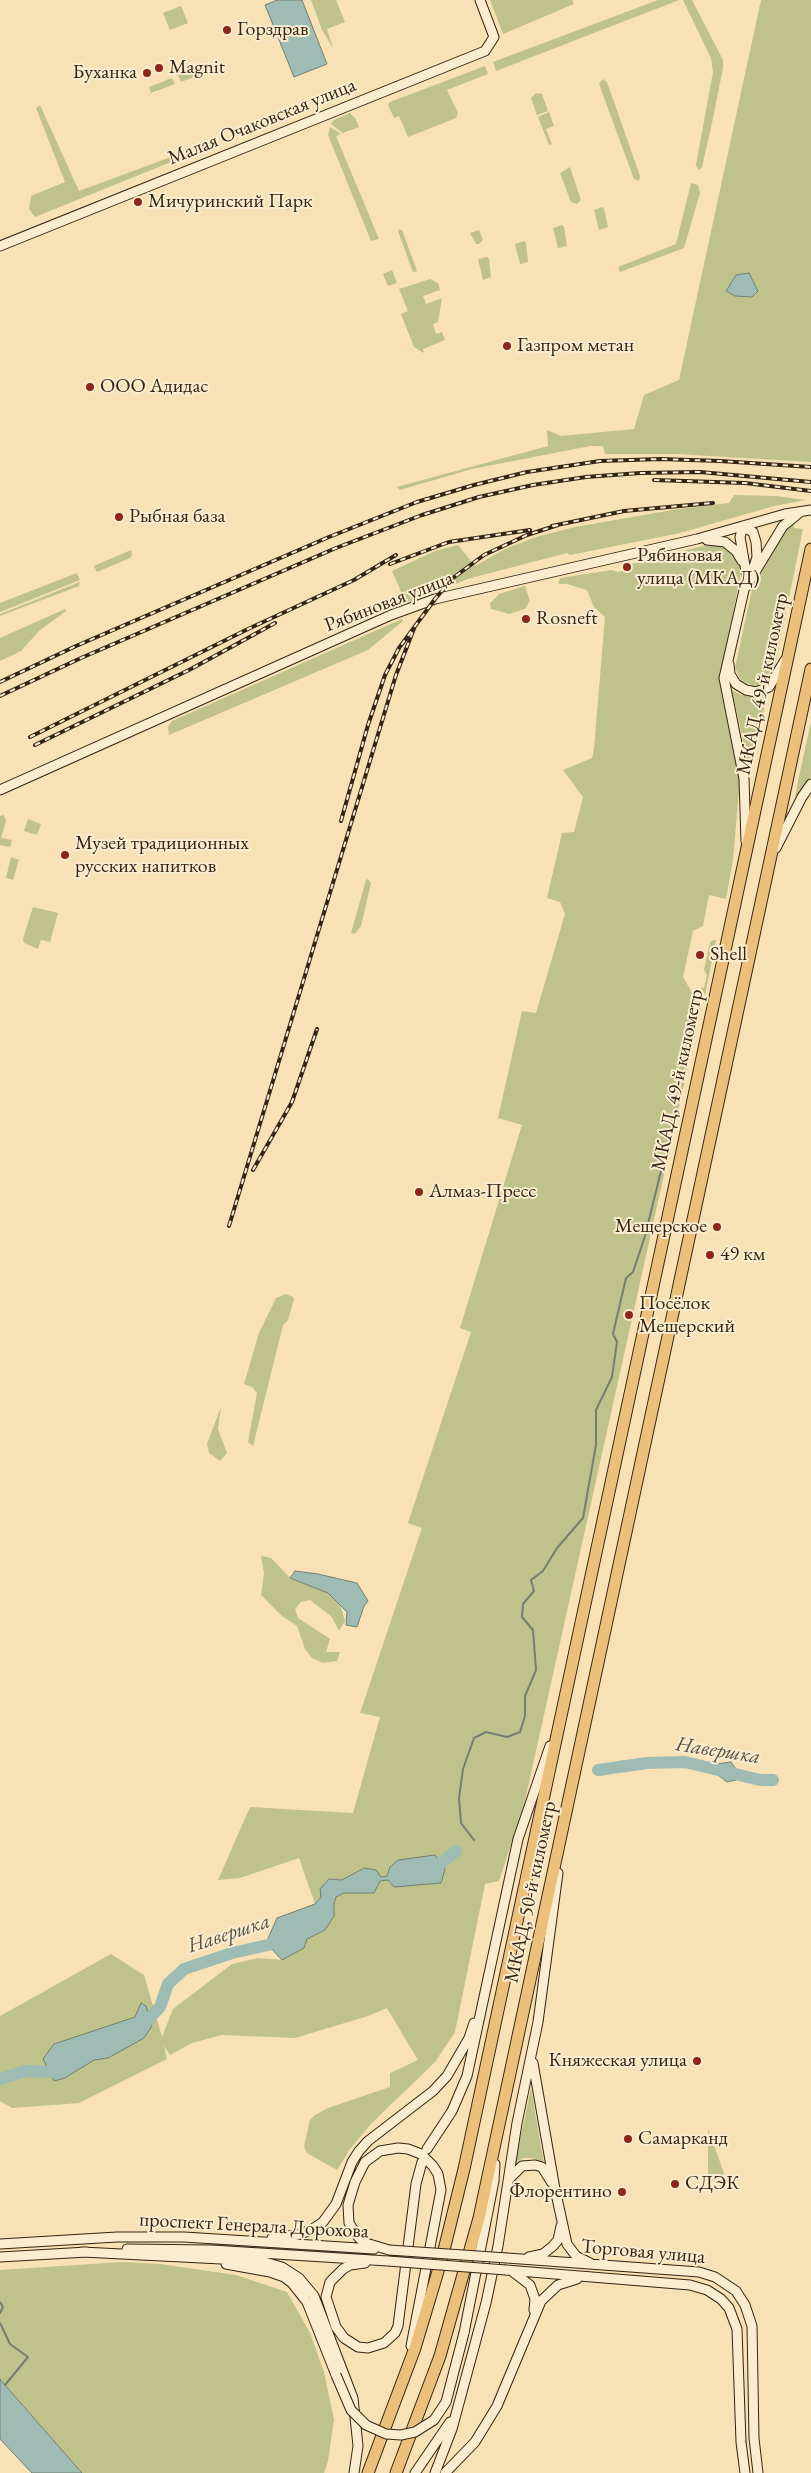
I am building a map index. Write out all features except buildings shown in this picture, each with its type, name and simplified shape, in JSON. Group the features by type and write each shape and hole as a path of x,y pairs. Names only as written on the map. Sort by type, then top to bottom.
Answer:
{"highway":[{"name":"МКАД, 49-й километр","path":"614,1472 811,549"},
{"path":"771,857 811,669"},
{"name":"МКАД, 50-й километр","path":"396,2473 453,2314 480,2218 771,857"},
{"name":"МКАД, 50-й километр","path":"368,2473 406,2373 428,2306 464,2169 614,1472"}],"street":[{"name":"Малая Очаковская улица","path":"0,246 485,51 494,37 480,0"},
{"name":"Рябиновая улица","path":"0,790 391,615 435,599 697,540 807,510"},
{"path":"744,592 783,526 807,510"},
{"path":"744,592 746,568 740,537 743,527 753,533 757,549 755,564 744,592 725,668 724,686 744,779 747,850"},
{"path":"697,540 725,542 738,554 746,568"},
{"path":"730,651 729,672 732,679 740,688 753,692 769,687 788,654"},
{"path":"771,857 811,784"},
{"path":"427,2149 461,2094 473,2052 483,1997 518,1839 563,1707"},
{"path":"435,2473 446,2447 457,2410 486,2304 498,2246 517,2123 532,2053 564,1828"},
{"path":"234,2240 297,2234 311,2230 322,2222 336,2204 352,2162 359,2151 368,2141 433,2091 447,2076 469,2038 483,1997"},
{"path":"532,2053 562,2224 572,2251 586,2261 602,2266"},
{"path":"194,2258 270,2272 284,2277 292,2283 307,2302 351,2410 366,2425 386,2434 401,2435 415,2432 434,2420 443,2409 448,2395 464,2333 494,2181 496,2145"},
{"path":"389,2250 366,2243 359,2238 349,2223 348,2205 357,2176 365,2162 380,2151 398,2148 408,2149 421,2154 433,2166 438,2174 442,2190 406,2373"},
{"path":"388,2262 350,2265 335,2276 328,2289 328,2306 336,2327 344,2338 358,2347 377,2347 395,2333 398,2326 416,2184 422,2162"},
{"path":"507,2188 516,2169 529,2164 542,2167 548,2174 555,2189"},
{"path":"521,2259 548,2251 558,2240 562,2224"},
{"name":"проспект Генерала Дорохова","path":"0,2244 116,2237 184,2237 507,2258"},
{"name":"проспект Генерала Дорохова","path":"0,2257 121,2249 212,2250 506,2270"},
{"path":"82,2252 273,2263 292,2272 308,2286 314,2296 354,2398 358,2446 354,2473"},
{"name":"Торговая улица","path":"507,2258 699,2272 723,2281 740,2296 749,2315 753,2338 752,2390 758,2473"},
{"path":"506,2270 516,2274 530,2285 535,2299 534,2312"},
{"name":"Торговая улица","path":"506,2270 690,2285 707,2290 721,2299 732,2314 737,2329 741,2442 745,2473"},
{"path":"445,2473 475,2442 504,2392 534,2312 541,2301 558,2285 566,2281 590,2277"},
{"path":"415,2473 444,2433 457,2410"}],"green space":[{"path":"311,0 336,0 345,22 327,29 333,48 322,30"},
{"path":"490,0 572,0 574,4 503,34"},
{"path":"658,0 679,0 496,71 493,62"},
{"path":"683,0 692,0 723,60 712,123 702,167 699,170 696,165 713,72 711,58"},
{"path":"761,0 811,0 811,462 676,454 605,454 603,446 590,446 472,469 400,490 397,487 548,446 547,430 561,436 634,429 644,395 679,380"},
{"path":"181,6 188,23 170,30 163,13"},
{"path":"485,66 488,74 447,90 458,113 456,118 408,137 399,116 394,118 388,105 390,102"},
{"path":"191,70 194,77 181,82 178,75"},
{"path":"172,78 175,84 151,93 149,87"},
{"path":"603,79 607,82 640,176 639,181 634,179 599,84"},
{"path":"536,93 542,94 548,111 537,115 531,98"},
{"path":"40,105 79,191 179,154 181,158 35,217 29,209 31,196 65,182 36,108"},
{"path":"549,112 554,126 546,129 552,144 549,145 538,117"},
{"path":"350,113 355,118 359,127 343,133 331,124 334,120"},
{"path":"330,127 341,134 336,136 379,239 371,241 328,135"},
{"path":"570,167 581,200 577,204 571,202 560,173"},
{"path":"691,183 698,185 700,193 684,248 620,272 618,267 676,244"},
{"path":"292,198 296,207 287,210 283,200"},
{"path":"604,208 608,227 599,230 594,210"},
{"path":"562,225 567,246 558,248 553,228"},
{"path":"399,229 402,230 417,271 415,272 413,272 398,231"},
{"path":"479,230 483,240 476,244 470,233"},
{"path":"524,241 526,243 528,262 520,264 515,244"},
{"path":"489,258 491,277 483,280 478,259"},
{"path":"392,270 397,283 388,286 383,274"},
{"path":"430,279 438,283 440,290 423,296 426,304 442,298 438,322 433,324 436,334 442,332 445,340 423,349 424,353 414,347 401,314 408,311 399,289"},
{"path":"734,495 776,496 806,500 774,506 680,533 570,555 567,553 471,578 406,603 392,571 435,551 458,545 475,566 505,549 536,537 575,527 672,510 729,503"},
{"path":"795,521 794,528 803,529 774,671 771,679 765,684 753,686 741,680 735,668 752,589 787,527"},
{"path":"714,543 723,546 731,553 741,567 720,677 722,697 740,778 733,860 726,899 709,895 703,926 693,931 683,977 701,1008 524,1805 499,1881 485,1884 455,2032 435,2062 372,2123 350,2149 337,2170 307,2153 304,2146 310,2120 328,2108 390,2087 390,2073 418,2060 387,2008 368,2016 295,2038 222,2035 192,2043 170,2055 164,2046 167,2059 79,2103 12,2108 0,2101 0,2016 111,1954 144,1975 162,2037 173,2009 232,1964 258,1958 282,1960 307,1939 325,1929 334,1916 336,1897 344,1893 374,1893 380,1881 388,1880 394,1887 387,1876 381,1877 364,1868 342,1880 329,1879 321,1897 315,1904 299,1858 240,1878 218,1880 250,1807 353,1813 380,1717 360,1713 422,1528 408,1523 471,1332 460,1328 522,1125 498,1118 522,1011 536,1013 565,914 560,902 547,898 562,833 574,832 583,797 563,770 592,758 594,749 605,617 594,607 587,590 567,584 558,584 560,578 611,570 618,572 631,569 631,564"},
{"path":"131,550 132,555 130,558 97,572 94,566"},
{"path":"77,573 80,580 0,612 0,603"},
{"path":"80,582 79,586 0,616 0,614"},
{"path":"525,586 530,601 525,609 509,614 491,609 490,603 499,594"},
{"path":"65,609 66,611 39,631 21,651 0,661 0,638"},
{"path":"402,619 403,621 368,650 169,735 168,727 172,721"},
{"path":"732,690 741,695 767,696 750,773"},
{"path":"811,722 811,776 795,798 798,781"},
{"path":"4,815 6,821 1,838 12,840 10,847 0,845 0,816"},
{"path":"28,819 41,824 37,835 24,831"},
{"path":"11,857 19,860 13,880 6,878"},
{"path":"368,879 371,883 361,926 355,934 351,933 366,880"},
{"path":"33,907 58,913 50,942 41,940 38,949 24,943 23,939"},
{"path":"716,940 705,995 701,987 704,988 707,975 704,970 710,942"},
{"path":"286,1294 294,1299 288,1320 283,1325 253,1446 248,1442 257,1393 252,1387 244,1384 259,1333 276,1298"},
{"path":"221,1407 218,1429 227,1453 220,1461 209,1453 207,1444"},
{"path":"261,1556 271,1558 290,1578 328,1593 341,1607 345,1621 339,1631 332,1617 310,1600 301,1602 295,1609 298,1618 330,1639 326,1652 340,1652 337,1661 323,1663 312,1658 305,1649 297,1626 282,1616 261,1595 264,1573"},
{"path":"531,2088 544,2164 533,2158 523,2158 515,2163"},
{"path":"708,2129 724,2173 719,2181 712,2181 708,2177"},
{"path":"122,2262 160,2264 236,2275 287,2292 310,2333 324,2372 334,2420 328,2461 324,2473 82,2473 0,2379 0,2270"}],"water":[{"path":"277,0 302,0 327,64 294,77 265,5"},
{"path":"749,273 758,291 752,297 735,296 726,291 736,275"},
{"path":"295,1571 357,1583 368,1601 364,1606 357,1627 346,1625 347,1612 328,1593 290,1578"},
{"path":"731,1762 736,1769 736,1780 727,1782 710,1769 716,1764"},
{"path":"435,1855 445,1869 441,1883 394,1887 388,1880 380,1881 374,1893 344,1893 336,1897 334,1916 325,1930 307,1939 304,1948 282,1960 266,1943 277,1918 315,1904 321,1897 320,1889 329,1879 342,1880 364,1868 376,1870 381,1877 387,1876 390,1867 398,1860"},
{"path":"141,2003 146,2006 152,2026 144,2038 108,2058 94,2060 65,2078 54,2081 43,2059 54,2044 135,2017"},
{"path":"0,2379 82,2473 32,2473 0,2439"}],"waterway":[{"path":"474,1840 461,1823 459,1798 463,1769 474,1738 486,1732 507,1737 520,1732 525,1716 525,1696 536,1670 533,1630 522,1617 523,1604 534,1591 531,1580 543,1571 557,1548 583,1518 596,1445 596,1410 612,1377 617,1342 613,1334 626,1278 633,1272 645,1236 661,1171"},
{"name":"Навершка","path":"598,1770 647,1763 685,1762 760,1780 773,1780"},
{"name":"Навершка","path":"428,1871 434,1869 456,1851"},
{"name":"Навершка","path":"139,2029 160,2007 168,1984 184,1969 232,1953 268,1945 282,1938"},
{"name":"Навершка","path":"0,2079 25,2071 52,2072 65,2064"},
{"path":"0,2302 3,2307 0,2313"},
{"path":"0,2323 10,2344 28,2357 5,2385"}],"railway":[{"path":"0,682 76,646 329,537 417,502 474,485 527,472 600,461 661,459 811,467"},
{"path":"0,696 81,658 336,548 422,515 479,497 533,485 586,477 640,473 700,472 811,482"},
{"path":"654,480 745,483 811,491"},
{"path":"552,526 624,511 713,503"},
{"path":"341,821 368,725 385,675 399,648 453,578 484,555 527,535 558,525"},
{"path":"390,564 449,542 530,530"},
{"path":"30,737 248,629 354,580 396,555"},
{"path":"35,745 191,669 275,623"},
{"path":"229,1226 396,675 415,626"},
{"path":"253,1170 292,1102 317,1029"}],"place":[{"name":"Горздрав","path":"227,30"},
{"name":"Magnit","path":"159,68"},
{"name":"Буханка","path":"147,73"},
{"name":"Мичуринский Парк","path":"138,202"},
{"name":"Газпром метан","path":"507,346"},
{"name":"ООО Адидас","path":"90,387"},
{"name":"Рыбная база","path":"119,517"},
{"name":"Рябиновая улица (МКАД)","path":"627,567"},
{"name":"Rosneft","path":"526,619"},
{"name":"Музей традиционных русских напитков","path":"65,855"},
{"name":"Shell","path":"700,955"},
{"name":"Алмаз-Пресс","path":"419,1192"},
{"name":"Мещерское","path":"717,1227"},
{"name":"49 км","path":"710,1255"},
{"name":"Посёлок Мещерский","path":"629,1315"},
{"name":"Княжеская улица","path":"697,2061"},
{"name":"Самарканд","path":"628,2139"},
{"name":"СДЭК","path":"675,2184"},
{"name":"Флорентино","path":"622,2192"}]}
